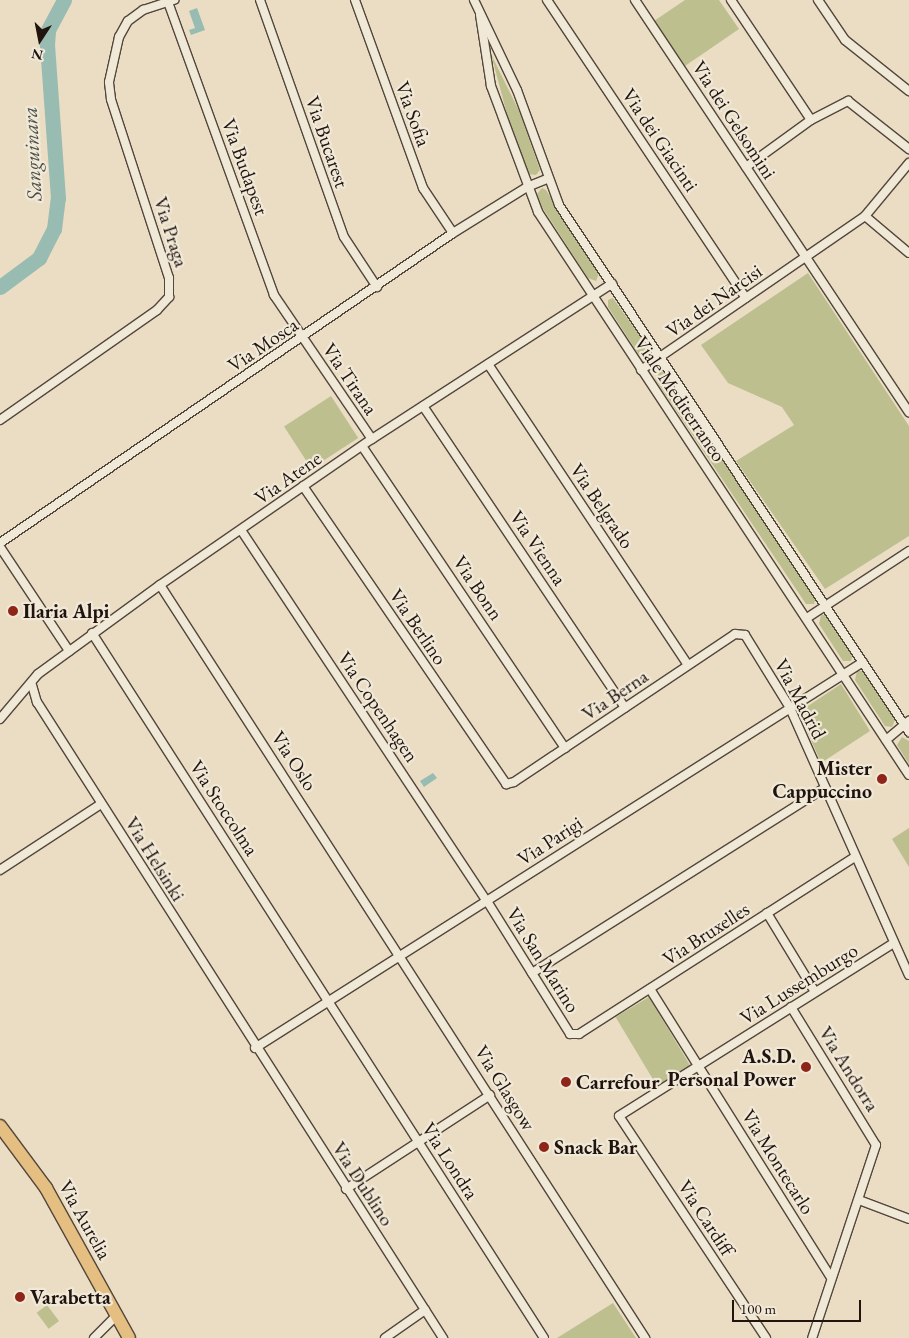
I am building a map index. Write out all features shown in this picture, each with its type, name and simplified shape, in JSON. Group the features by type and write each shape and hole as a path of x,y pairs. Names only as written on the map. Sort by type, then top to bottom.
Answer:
{"main road":[{"name":"Via Aurelia","path":"0,1126 46,1188 129,1338"}],"street":[{"name":"Via Bucarest","path":"260,0 344,237 377,287"},
{"name":"Via Sofia","path":"355,0 422,188 454,233"},
{"name":"Viale Mediterraneo","path":"474,0 517,90 559,205 827,604 863,662 908,726"},
{"name":"Via dei Giacinti","path":"547,0 746,298"},
{"name":"Via dei Gelsomini","path":"635,0 909,412"},
{"path":"731,0 811,120"},
{"path":"818,0 848,43 909,91"},
{"name":"Via Budapest","path":"171,1 272,290 302,338"},
{"name":"Via Praga","path":"0,420 157,310 169,297 169,278 109,86 119,37 128,21 143,10 171,1"},
{"name":"Viale Mediterraneo","path":"480,15 492,86 527,187 543,220 909,775"},
{"path":"746,167 811,120 848,101 909,148"},
{"name":"Via dei Narcisi","path":"641,370 806,258 864,216 909,163"},
{"name":"Via Mosca","path":"0,543 454,233 527,187 548,179"},
{"path":"864,216 909,253"},
{"name":"Via Atene","path":"0,719 32,685 40,672 160,584 372,439 612,284"},
{"name":"Via Tirana","path":"302,338 372,439"},
{"name":"Via Belgrado","path":"488,364 688,665"},
{"name":"Via Vienna","path":"423,406 625,708"},
{"name":"Via Bonn","path":"362,446 565,748"},
{"name":"Via Berlino","path":"303,486 507,784"},
{"name":"Via Copenhagen","path":"241,530 487,901"},
{"path":"0,547 69,651"},
{"path":"807,618 909,551"},
{"name":"Via Oslo","path":"160,584 400,956"},
{"name":"Via Stoccolma","path":"92,633 329,1001"},
{"name":"Via Berna","path":"507,784 565,748 735,634 742,633"},
{"name":"Via Madrid","path":"742,633 790,708 909,976"},
{"name":"Via Parigi","path":"255,1048 863,662"},
{"name":"Via Helsinki","path":"32,685 37,702 255,1048"},
{"path":"886,740 908,726"},
{"path":"532,973 825,788"},
{"path":"0,870 101,804"},
{"name":"Via Bruxelles","path":"573,1035 650,989 855,857"},
{"name":"Via San Marino","path":"487,901 573,1035"},
{"path":"767,913 815,992"},
{"name":"Via Lussemburgo","path":"620,1116 894,943"},
{"name":"Via Glasgow","path":"400,956 645,1338"},
{"name":"Via Montecarlo","path":"650,989 831,1277"},
{"name":"Via Londra","path":"329,1001 544,1338"},
{"name":"Via Andorra","path":"791,1007 874,1138 876,1149 859,1200"},
{"name":"Via Dublino","path":"255,1048 443,1338"},
{"path":"346,1188 490,1094"},
{"name":"Via Cardiff","path":"620,1116 766,1338"},
{"path":"812,1338 831,1277 859,1200 909,1218"},
{"path":"384,1338 425,1310"},
{"path":"94,1338 116,1316"}],"green space":[{"path":"685,0 719,0 739,29 685,66 654,21"},
{"path":"491,54 520,113 540,170 536,175 529,174 508,118"},
{"path":"542,188 546,190 599,273 596,281 588,278 542,207 537,194"},
{"path":"808,273 909,426 909,536 825,589 736,461 794,425 782,407 728,383 701,345"},
{"path":"613,298 649,349 646,356 639,355 608,307 608,300"},
{"path":"660,371 666,373 816,597 814,604 806,604 655,379"},
{"path":"331,396 358,438 311,468 284,426"},
{"path":"821,615 827,615 853,654 851,661 843,661 819,624"},
{"path":"857,671 864,671 895,720 892,727 885,726 855,680"},
{"path":"841,684 870,731 821,763 799,712"},
{"path":"902,737 909,741 909,764 897,745"},
{"path":"909,828 909,867 892,839"},
{"path":"649,997 691,1066 657,1087 616,1017"},
{"path":"613,1303 636,1338 557,1338"},
{"path":"47,1305 59,1321 49,1329 37,1313"}],"water":[{"path":"197,8 205,30 191,35 189,30 195,28 189,11"},
{"path":"433,773 437,778 424,787 420,781"}],"waterway":[{"name":"Sanguinara","path":"0,287 39,258 54,229 58,198 47,45 48,30 64,0"}],"place":[{"name":"Ilaria Alpi","path":"13,611"},
{"name":"Mister Cappuccino","path":"882,779"},
{"name":"A.S.D. Personal Power","path":"806,1067"},
{"name":"Carrefour","path":"566,1082"},
{"name":"Snack Bar","path":"544,1147"},
{"name":"Varabetta","path":"20,1297"}]}
